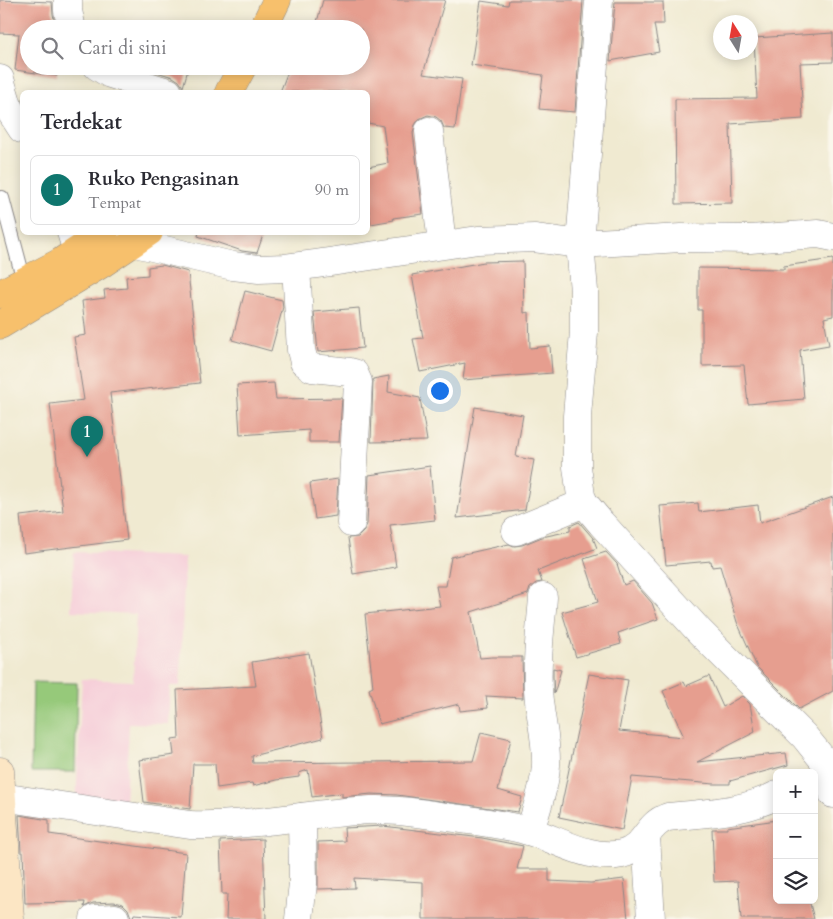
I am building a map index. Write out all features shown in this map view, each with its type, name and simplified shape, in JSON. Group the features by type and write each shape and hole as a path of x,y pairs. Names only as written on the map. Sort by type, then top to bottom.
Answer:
{"highway":[{"path":"267,20 277,0"},
{"path":"230,90 238,75"},
{"path":"0,294 24,281 74,242 96,235"},
{"path":"0,325 67,286 134,236"}],"main road":[{"path":"0,784 10,919"}],"street":[{"path":"68,0 70,20"},
{"path":"599,0 580,244 584,278 584,310 577,416 579,489 584,503 699,631 804,736 825,769 833,794"},
{"path":"113,75 162,90"},
{"path":"0,79 9,109 20,126"},
{"path":"428,131 442,244"},
{"path":"134,236 233,266 259,269 296,267 478,240 534,238 580,244 681,238 750,239 818,234 833,237"},
{"path":"296,267 301,350 304,362 312,368 354,373 358,382 351,523"},
{"path":"516,531 584,503"},
{"path":"530,831 546,767 538,668 543,597"},
{"path":"0,784 190,825 208,826 371,810 403,811 507,826 530,831 572,848 606,854 622,854 636,848 660,820 668,817 730,811 750,806 773,797"},
{"path":"299,919 304,876 302,816"},
{"path":"646,836 651,919"},
{"path":"94,919 114,918"}],"lane":[{"path":"2,198 24,281"}],"shaded area":[{"path":"74,552 185,557 180,686 170,686 168,724 129,723 125,804 76,802 82,679 133,681 136,614 71,611"}],"green space":[{"path":"33,682 77,683 75,772 31,772"}],"building":[{"path":"0,0 52,2 54,20 20,20 20,71 15,70 19,34 0,33"},
{"path":"323,0 445,0 423,74 462,79 455,129 444,128 441,121 436,117 428,115 419,119 415,125 413,133 423,214 393,218 394,220 371,224 370,167 388,163 383,126 370,123 370,90 281,90 287,75 370,75 370,20 317,20"},
{"path":"509,0 583,0 575,112 539,109 543,75 471,65 481,1 508,5"},
{"path":"615,2 663,2 664,24 654,24 659,52 610,61"},
{"path":"833,33 833,62 800,63 803,119 730,124 732,203 676,204 675,99 757,98 755,60 758,60 758,38"},
{"path":"167,75 186,75 183,87 179,81"},
{"path":"263,235 257,253 242,251 198,236"},
{"path":"833,259 833,316 824,318 829,345 800,350 804,399 748,404 744,365 702,366 702,310 698,310 698,268 784,269 784,266"},
{"path":"523,261 524,313 529,312 530,348 550,346 552,373 463,380 465,363 420,372 413,339 423,338 412,275 484,262"},
{"path":"162,265 188,272 200,383 110,393 127,540 24,553 20,516 63,511 50,404 84,400 74,337 86,335 82,301 105,298 104,290 127,288 126,277 148,275 148,267"},
{"path":"245,291 282,300 283,307 271,351 232,340"},
{"path":"359,308 363,348 318,352 314,312"},
{"path":"389,376 388,392 420,398 427,441 371,442 373,379"},
{"path":"274,383 276,399 342,398 339,442 309,442 309,430 240,435 237,385"},
{"path":"475,407 523,415 516,457 534,460 525,510 457,518"},
{"path":"430,466 435,520 390,525 396,567 353,574 348,538 358,537 364,531 367,524 369,475"},
{"path":"338,479 336,516 315,519 310,483"},
{"path":"833,497 833,691 799,709 757,667 737,622 720,566 712,567 711,561 666,565 660,506 698,503 699,512 758,505 760,523"},
{"path":"579,522 593,538 597,548 538,571 542,582 536,583 530,588 528,594 471,612 480,658 522,657 523,698 486,696 488,708 460,711 459,704 379,724 369,689 373,687 365,614 440,606 436,586 446,586 451,557 509,544 514,546 522,545 542,537 570,531 570,526"},
{"path":"606,552 617,564 624,585 633,581 652,603 658,619 618,633 621,644 576,657 562,612 598,602 584,559"},
{"path":"309,653 323,738 252,756 253,763 473,761 481,732 511,739 498,790 522,797 518,812 397,795 371,794 342,797 342,793 312,797 308,770 299,773 299,777 253,786 252,783 217,788 215,764 193,764 190,809 144,802 139,760 174,755 172,739 179,738 177,690 256,686 252,662"},
{"path":"553,668 561,670 554,694 553,677"},
{"path":"589,674 628,680 619,731 684,737 663,691 684,682 686,686 709,676 723,707 742,696 750,704 755,732 697,762 786,753 788,765 730,781 730,784 632,777 622,830 559,817"},
{"path":"19,815 49,820 49,834 186,853 181,917 134,914 131,917 128,909 123,904 114,902 93,903 84,907 85,902 25,903"},
{"path":"773,821 773,904 810,904 814,919 741,919 738,881 714,882 712,829 727,829 727,827"},
{"path":"383,826 482,838 523,846 517,869 549,869 549,881 591,883 624,879 628,919 423,919 423,882 354,878 355,888 318,889 318,842 345,841 344,828"},
{"path":"263,839 266,919 226,919 227,894 222,894 220,841"}],"place":[{"name":"Ruko Pengasinan","path":"87,457"}]}
